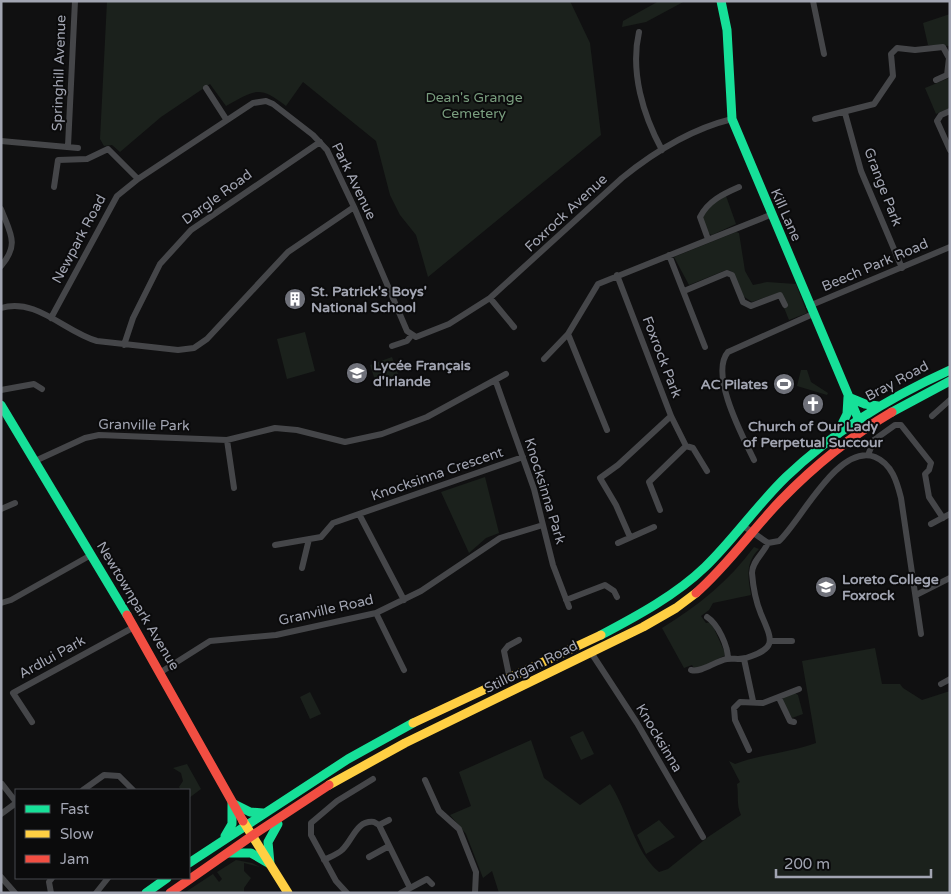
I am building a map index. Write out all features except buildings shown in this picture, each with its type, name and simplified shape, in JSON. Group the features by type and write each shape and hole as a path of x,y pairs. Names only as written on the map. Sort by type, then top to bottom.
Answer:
{"main road":[{"name":"Kill Lane","path":"721,1 727,26 728,83 732,119 770,215 848,397 858,418 867,428"},
{"name":"Bray Road","path":"858,418 924,380 950,370"},
{"name":"Bray Road","path":"867,428 915,398 950,381"},
{"path":"838,432 846,414 848,397 865,404 878,406"},
{"name":"Newtownpark Avenue","path":"1,405 161,672 232,803 288,893"},
{"name":"Stillorgan Road","path":"190,862 356,754 407,726 510,680 628,619 683,586 701,572 794,469 838,432 858,418"},
{"name":"Stillorgan Road","path":"190,879 341,777 372,760 592,654 682,604 711,580 779,502 824,458 867,428"},
{"path":"220,841 232,824 232,803 250,812 264,813"},
{"path":"270,864 267,843 270,833 286,815"},
{"path":"227,853 251,853 270,864"},
{"path":"146,893 165,879"},
{"name":"Stillorgan Road","path":"170,893 190,879"}],"street":[{"name":"Springhill Avenue","path":"68,146 75,1"},
{"path":"813,1 824,54"},
{"path":"638,32 637,64 642,106 662,150"},
{"path":"815,119 845,113 874,104 894,76 891,54 897,48 915,50 943,47 949,58 947,75 936,80"},
{"path":"206,88 226,119"},
{"name":"Newpark Road","path":"51,318 117,196 138,179 226,119 245,107 260,101"},
{"name":"Park Avenue","path":"260,101 273,104 320,142 336,169 354,207 411,336"},
{"path":"950,111 941,115 937,121 950,150"},
{"name":"Grange Park","path":"845,113 861,171 902,268"},
{"name":"Foxrock Avenue","path":"392,346 407,341 411,336 418,337 433,331 490,298 622,178 662,150 690,134 732,119"},
{"name":"Springhill Avenue","path":"1,141 78,148"},
{"name":"Dargle Road","path":"124,345 133,318 160,264 190,230 320,142"},
{"path":"54,187 58,160 87,159 108,149 138,179"},
{"path":"708,240 700,217 703,211 719,196 739,187"},
{"path":"1,308 25,306 84,337 124,345 178,350 194,348 207,339 288,252 354,207"},
{"path":"1,266 9,258 14,244 2,213"},
{"path":"544,359 568,334 598,284 770,215"},
{"name":"Beech Park Road","path":"754,460 729,402 724,379 724,356 728,352 811,310 950,247"},
{"path":"669,254 705,347"},
{"path":"684,291 727,273 732,275 743,302 751,306 780,296 785,305"},
{"name":"Foxrock Park","path":"617,275 671,416 686,446 693,448 707,471"},
{"path":"490,298 514,327"},
{"path":"568,334 607,430"},
{"name":"Granville Park","path":"36,461 85,438 99,435 227,440 275,428 297,430 345,442 382,434 427,417 496,382 506,374"},
{"name":"Knocksinna Park","path":"496,382 534,489 567,604 605,585 614,591 617,597"},
{"path":"1,390 34,384 42,389"},
{"path":"932,416 950,400"},
{"path":"630,537 616,505 600,478 618,466 671,416"},
{"path":"868,455 874,440 895,425 901,425 930,463 929,470 925,474 928,493 943,518"},
{"path":"227,440 234,488"},
{"path":"660,510 649,482 686,446"},
{"path":"742,525 768,543 773,544 782,538 820,488 854,458 868,455 887,464 898,486 921,634"},
{"name":"Knocksinna Crescent","path":"309,540 321,537 333,523 523,457"},
{"path":"1,509 15,503"},
{"name":"Knocksinna Crescent","path":"359,514 404,600"},
{"path":"931,524 950,514"},
{"name":"Granville Road","path":"161,672 210,641 276,635 376,613 404,600 500,538 543,525"},
{"path":"618,542 654,526"},
{"path":"275,545 309,540 302,568"},
{"path":"691,670 697,671 728,659 744,659 766,650 770,641 769,630 756,595 753,568 768,543"},
{"path":"1,603 11,600 91,555"},
{"path":"916,595 950,578"},
{"path":"376,613 404,670"},
{"path":"708,617 713,621 723,640 728,659"},
{"name":"Ardlui Park","path":"32,722 13,693 134,627"},
{"path":"510,680 504,651 518,640"},
{"path":"770,641 792,641"},
{"name":"Knocksinna","path":"592,654 637,724 703,837"},
{"path":"744,659 753,702"},
{"path":"941,684 950,679"},
{"path":"749,750 733,711 740,702 763,703 799,689"},
{"path":"778,698 790,721 794,722"},
{"path":"84,789 104,775 119,776 132,789"},
{"path":"347,893 336,881 311,835 311,823 337,801 373,779"},
{"path":"425,780 439,811 459,830 476,872 475,893"},
{"path":"2,784 15,802"},
{"path":"1,814 15,804"},
{"path":"324,860 342,850 356,830 363,824 368,822 379,825 389,820"},
{"path":"379,825 410,888"},
{"path":"369,857 389,846"},
{"path":"1,877 15,893"},
{"path":"51,879 49,882 51,893"},
{"path":"96,893 107,879"},
{"path":"402,893 427,879 432,884"}],"green space":[{"name":"Dean's Grange Cemetery","path":"107,1 570,1 590,43 601,135 428,277 416,235 400,215 390,195 376,141 303,82 286,106 269,95 257,92 244,96 226,106 210,84 161,117 120,152 112,145 104,146 100,139"},
{"path":"659,1 685,1 646,22 622,27 623,21"},
{"path":"950,14 950,46 928,45 923,23"},
{"path":"949,78 950,108 936,114 925,88"},
{"path":"726,196 736,224 712,235 707,233 701,220 710,206"},
{"path":"736,232 739,233 745,271 753,285 767,282 796,284 807,313 789,320 778,293 752,302 743,296 731,271 726,270 689,285 674,257"},
{"path":"305,332 315,371 287,379 277,339"},
{"path":"392,357 398,374 376,383 370,365"},
{"path":"801,370 807,370 811,382 828,393 827,395 797,386"},
{"path":"485,477 499,533 486,538 469,553 441,492"},
{"path":"754,547 759,549 751,560 749,570 751,595 713,603 709,610 701,616 706,623 711,622 726,655 695,670 692,665 684,668 662,628 712,592 734,571"},
{"path":"875,648 882,684 900,684 922,700 950,691 950,893 499,893 492,871 483,878 466,834 450,815 471,806 459,772 531,740 544,778 580,805 610,784 643,853 659,872 668,869 708,837 741,815 738,804 737,784 740,782 729,761 735,764 816,743 802,661"},
{"path":"310,692 321,714 310,719 300,697"},
{"path":"795,693 798,695 803,714 792,718 782,701 784,697"},
{"path":"583,731 594,754 581,760 570,737"},
{"path":"187,764 201,789 190,797 190,789 180,789 179,787 183,781 181,773 173,768"},
{"path":"659,820 675,837 646,854 637,835"},
{"path":"236,860 252,863 260,867 244,863 244,871 251,878 244,888 244,893 184,893 213,874 219,882 222,879 217,872"}],"traffic: fast":[{"path":"721,1 727,30 732,119 860,423"},
{"path":"601,635 656,604 694,577 716,556 775,488 804,460 823,445 884,404 950,370"},
{"path":"892,412 950,381"},
{"path":"839,430 847,414 848,397 865,404 878,406"},
{"path":"1,405 127,615"},
{"path":"190,862 348,759 413,723"},
{"path":"232,803 250,812 263,813"},
{"path":"225,836 232,824 232,803"},
{"path":"270,864 268,842 278,824"},
{"path":"229,853 251,853 270,864"},
{"path":"146,893 166,879"}],"traffic: slow":[{"path":"329,785 405,743 643,627 676,608 696,593"},
{"path":"413,723 601,635"},
{"path":"243,821 288,893"}],"traffic: jam":[{"path":"696,593 719,571 770,511 806,475 848,441 892,412"},
{"path":"127,615 243,821"},
{"path":"170,893 329,785"}],"place":[{"name":"St. Patrick's Boys' National School","path":"295,299"},
{"name":"Lycée Français d'Irlande","path":"357,373"},
{"name":"AC Pilates","path":"784,384"},
{"name":"Church of Our Lady of Perpetual Succour","path":"813,404"},
{"name":"Loreto College Foxrock","path":"826,587"}]}
